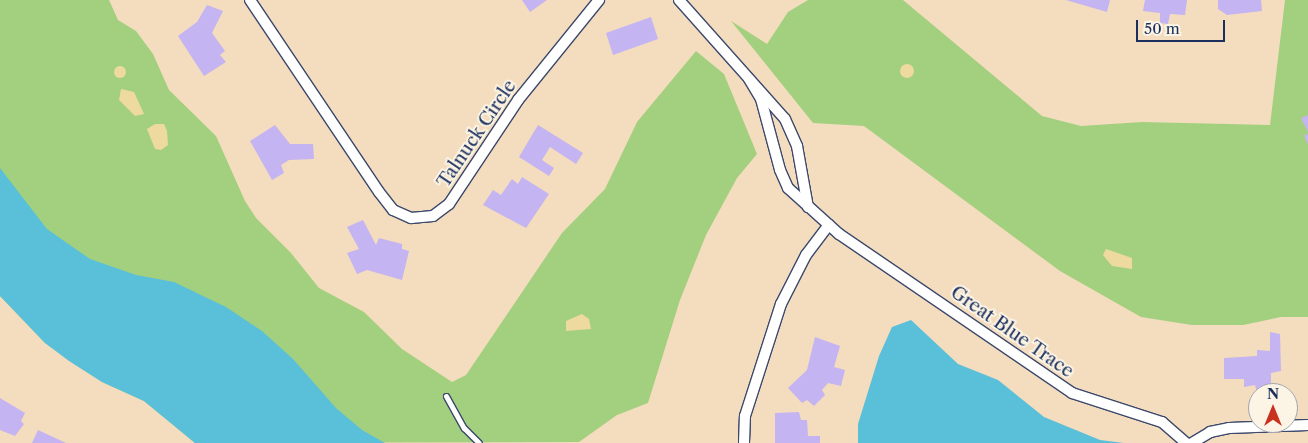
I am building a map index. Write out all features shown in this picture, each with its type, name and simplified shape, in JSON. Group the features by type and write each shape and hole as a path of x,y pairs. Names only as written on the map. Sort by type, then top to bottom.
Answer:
{"street":[{"name":"Talnuck Circle","path":"250,0 379,192 393,210 411,218 433,216 449,204 518,100 599,0"},
{"name":"Great Blue Trace","path":"679,0 785,119 797,146 808,207"},
{"name":"Great Blue Trace","path":"749,79 761,99 780,170 788,188 829,225 1072,393 1162,422 1186,443"},
{"path":"744,443 744,416 781,304 806,255 829,225"},
{"path":"1192,443 1210,432 1229,428 1308,426"}],"lane":[{"path":"446,396 464,428 479,443"}],"green space":[{"path":"0,0 109,0 118,20 136,31 153,54 169,90 216,136 245,201 256,218 291,253 319,288 364,312 402,349 452,382 466,375 562,233 605,189 637,122 696,51 724,74 757,154 737,178 706,235 680,300 648,403 617,415 579,442 195,443 144,401 102,382 45,343 0,296"},
{"path":"808,0 903,0 1042,116 1081,126 1142,122 1270,125 1285,0 1308,0 1308,317 1281,317 1243,325 1192,325 1141,317 1060,271 864,126 813,123 731,21 767,44 788,12"}],"sand":[{"path":"904,64 910,64 914,71 910,78 904,78 900,74 900,68"},
{"path":"118,66 122,66 126,72 122,78 118,78 114,74 114,70"},
{"path":"121,89 134,92 144,114 135,116 119,100"},
{"path":"155,124 164,124 167,131 168,145 161,150 155,149 147,129"},
{"path":"1106,249 1132,258 1132,269 1112,266 1103,255"},
{"path":"582,314 589,319 591,329 566,331 566,321"}],"water":[{"path":"0,168 47,229 90,259 136,275 174,282 226,307 262,331 293,359 336,408 362,430 385,443 195,443 144,401 102,382 69,361 45,343 0,296"},
{"path":"911,320 958,364 998,380 1044,417 1100,440 1124,443 858,443 858,424 879,356 892,327"}],"building":[{"path":"522,0 547,0 530,12"},
{"path":"1066,0 1110,0 1107,12"},
{"path":"1145,0 1187,0 1185,15 1170,14 1168,24 1160,23 1160,13 1143,11"},
{"path":"1218,0 1261,0 1262,11 1227,15 1218,9"},
{"path":"207,5 223,11 212,33 225,51 220,55 226,62 204,76 178,36 197,22"},
{"path":"651,17 658,39 613,55 606,33"},
{"path":"1308,115 1308,132 1301,118"},
{"path":"275,125 290,144 313,144 314,159 289,160 281,165 284,173 272,180 250,141"},
{"path":"538,125 583,153 576,164 550,147 542,160 554,168 549,176 519,157"},
{"path":"1308,134 1308,145 1304,135"},
{"path":"522,177 549,194 526,228 483,205 493,190 501,195 512,179 518,184"},
{"path":"363,220 376,245 379,238 402,244 402,249 409,251 402,280 367,270 357,274 347,253 359,249 347,227"},
{"path":"1270,332 1280,334 1281,371 1271,373 1271,383 1248,383 1248,386 1244,387 1244,379 1224,379 1224,358 1257,356 1257,350 1270,351"},
{"path":"815,337 840,346 834,367 845,370 841,386 828,383 822,390 825,395 814,406 807,400 802,403 788,388 807,370"},
{"path":"0,398 25,413 21,421 24,424 15,436 0,430"},
{"path":"799,412 801,420 807,420 808,436 820,436 820,443 775,443 775,413"},
{"path":"38,430 66,443 32,443"}]}
